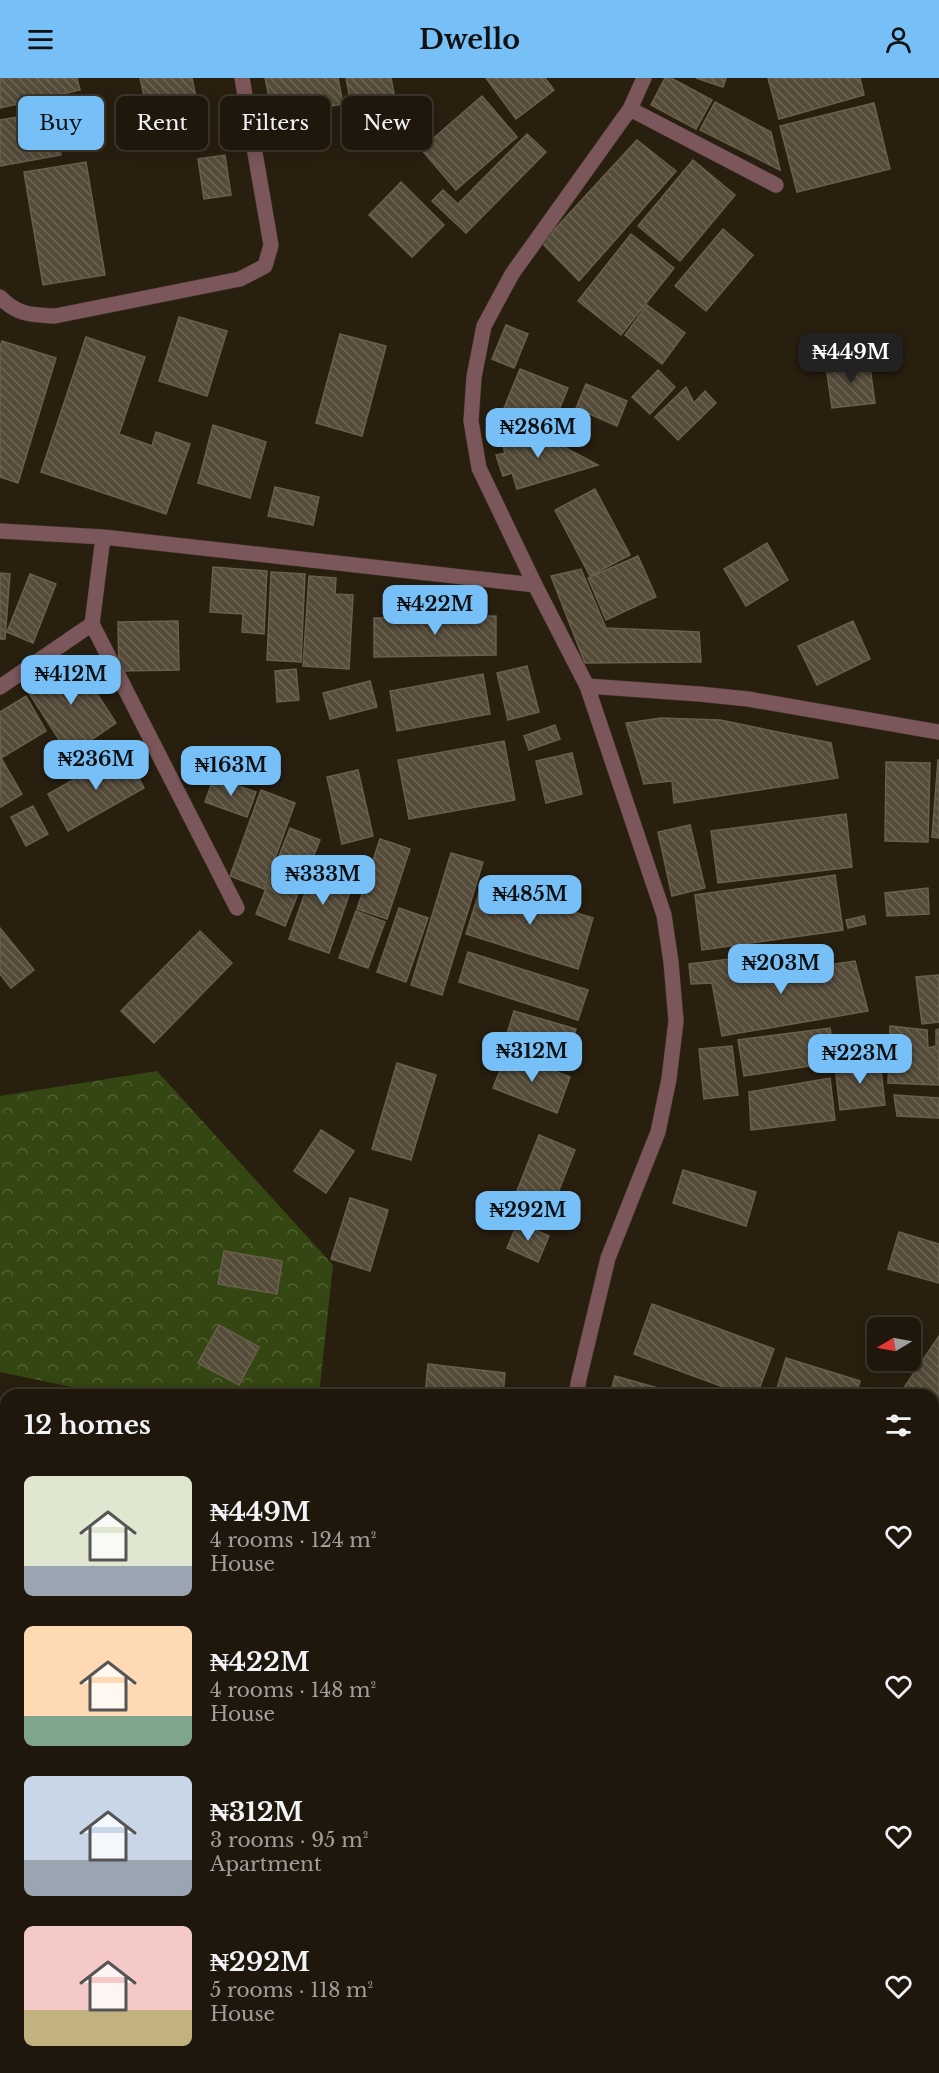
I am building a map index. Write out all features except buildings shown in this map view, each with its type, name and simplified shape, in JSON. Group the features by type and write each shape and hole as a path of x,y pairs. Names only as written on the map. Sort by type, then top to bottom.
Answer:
{"street":[{"path":"0,297 26,315 55,316 240,279 265,266 271,245 242,78"},
{"path":"577,1389 608,1258 658,1132 669,1079 676,1021 671,962 664,915 587,686 479,468 471,421 474,377 484,326 512,274 630,109 644,78"},
{"path":"630,109 776,185"},
{"path":"0,531 103,537 535,585"},
{"path":"103,537 92,624 237,908"},
{"path":"0,687 92,624"},
{"path":"587,686 699,693 748,699 939,732"}],"green space":[{"path":"157,1071 333,1265 320,1389 81,1389 0,1372 0,1096"}]}
